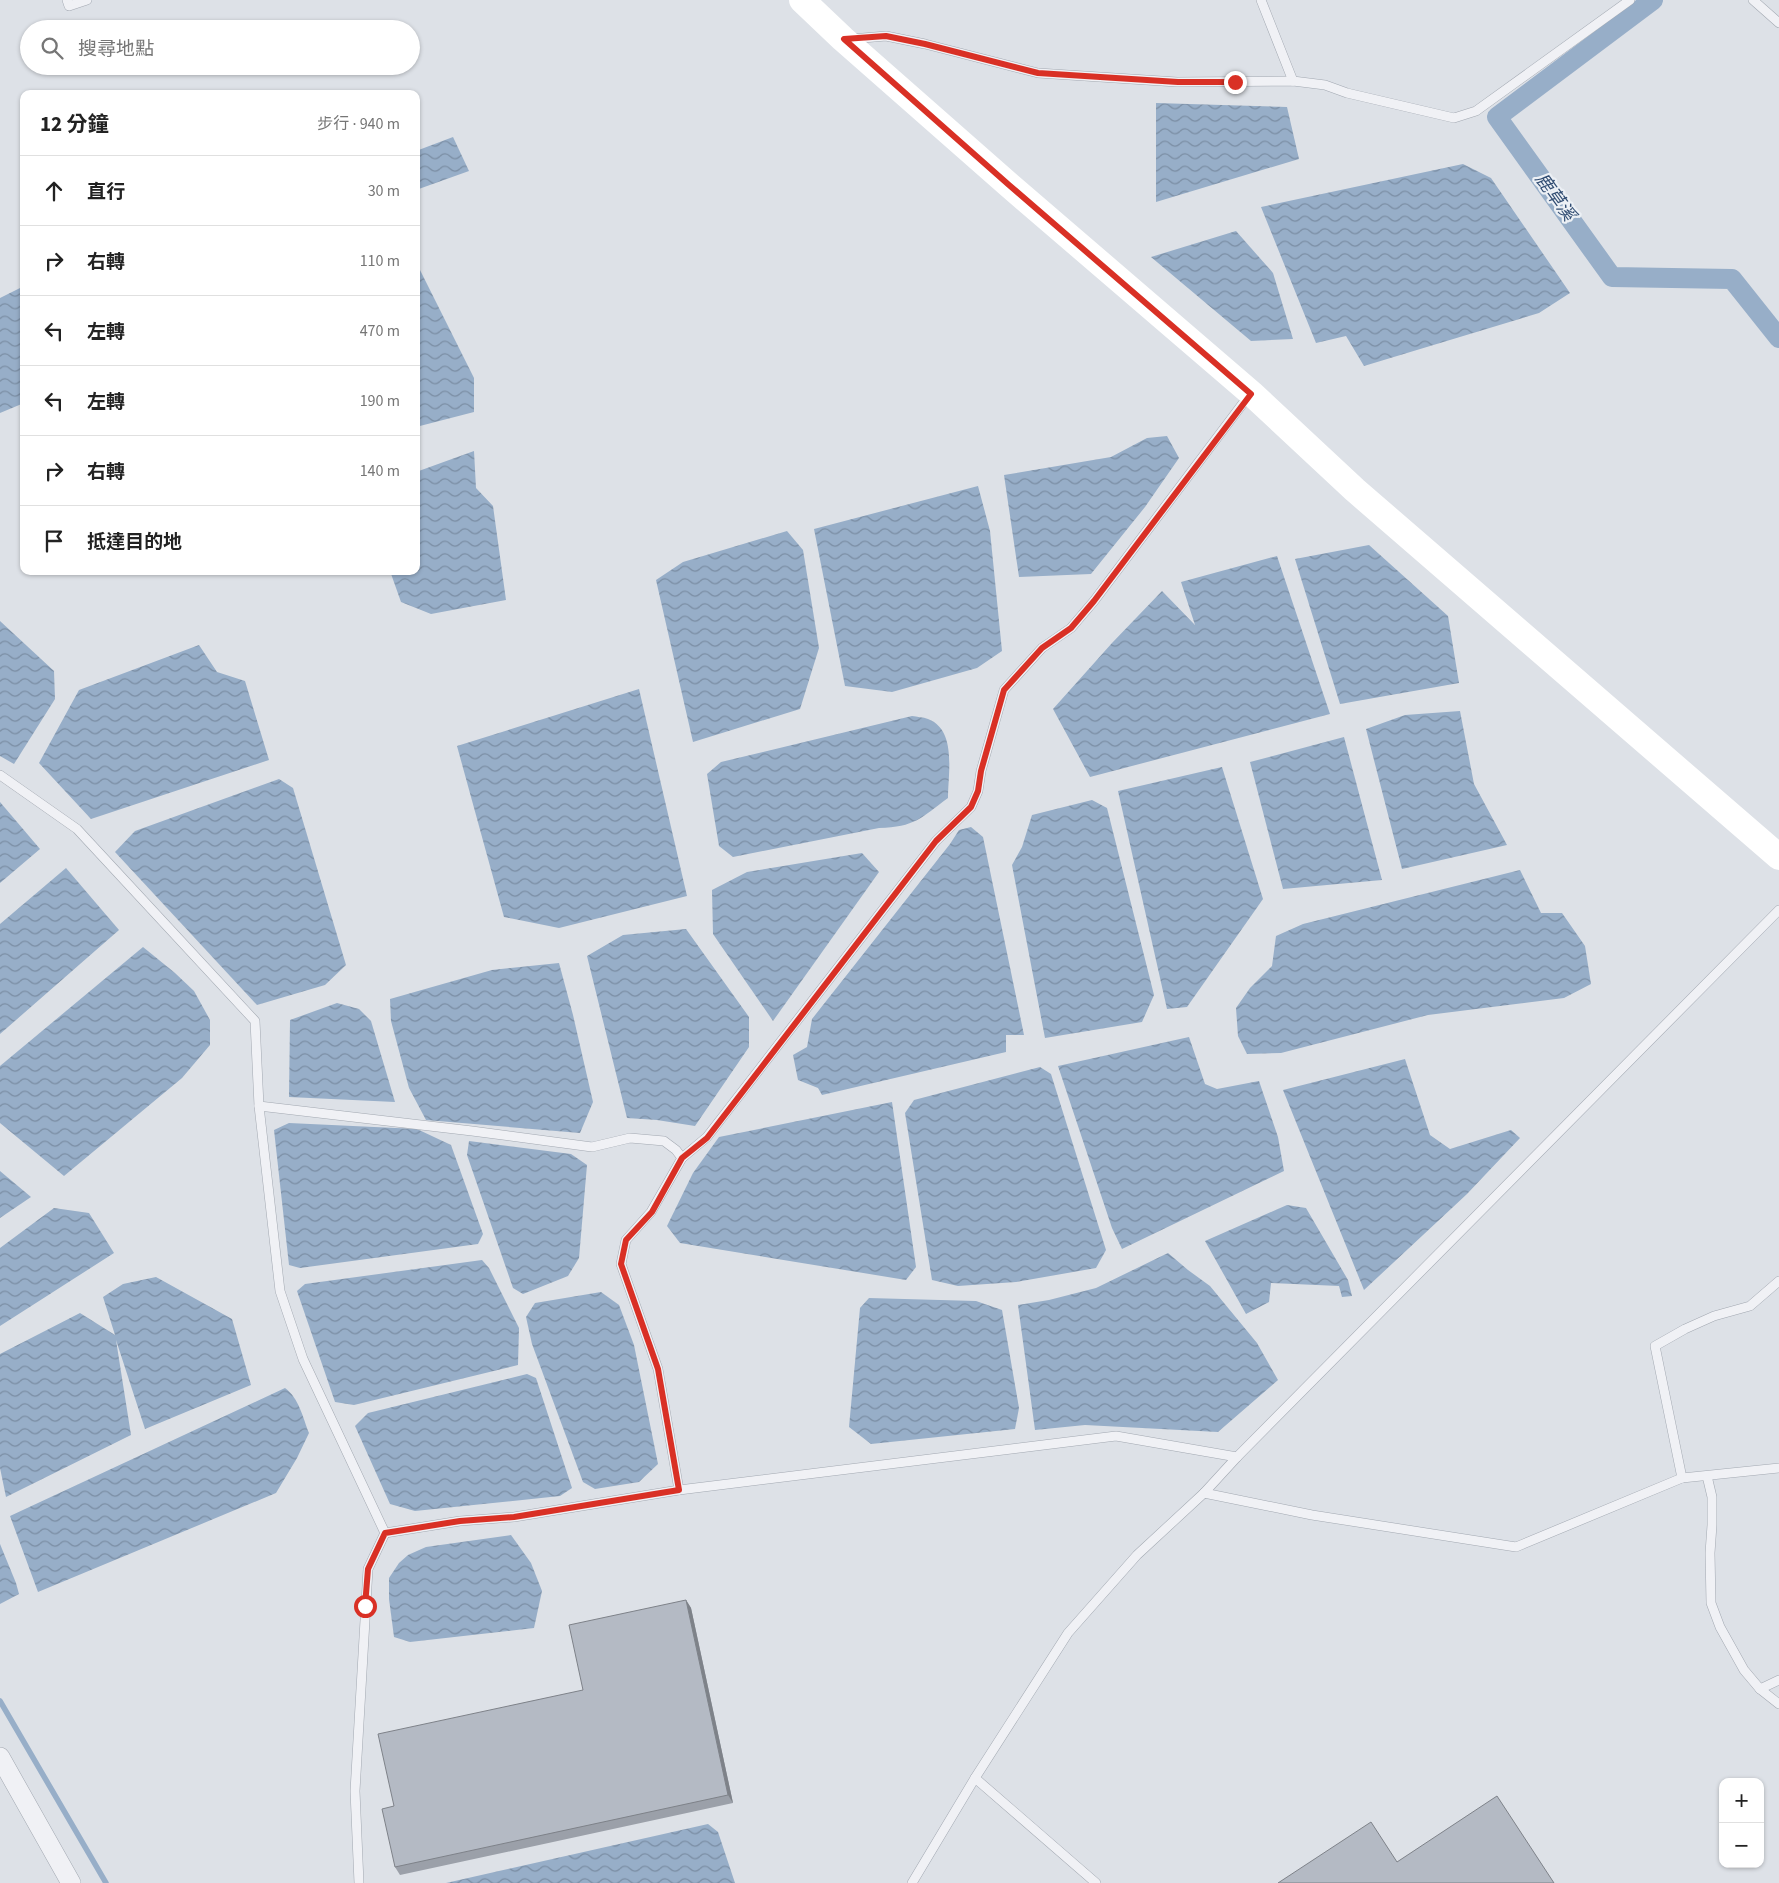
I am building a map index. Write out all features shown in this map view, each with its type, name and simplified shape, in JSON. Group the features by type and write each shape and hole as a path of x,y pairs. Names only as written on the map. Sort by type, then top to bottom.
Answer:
{"street":[{"path":"802,0 1009,185 1251,394 1355,490 1779,857"},
{"path":"0,1757 72,1883"}],"lane":[{"path":"67,0 68,6 87,0"},
{"path":"1261,0 1293,81"},
{"path":"844,39 886,36 1038,73 1178,82 1293,81 1325,85 1347,93 1454,118 1476,111 1630,0"},
{"path":"1753,0 1779,23"},
{"path":"679,1490 658,1369 621,1264 626,1240 652,1212 682,1158 707,1138 936,841 971,807 978,791 981,771 1004,690 1042,648 1071,628 1094,601 1251,394"},
{"path":"0,774 77,829 255,1021 259,1106 280,1291 303,1359 385,1533"},
{"path":"912,1883 975,1778 1068,1633 1137,1555 1204,1492 1779,910"},
{"path":"259,1106 592,1147 630,1138 664,1141 676,1150 682,1158"},
{"path":"1682,1478 1655,1346 1685,1329 1750,1306 1779,1281"},
{"path":"385,1533 460,1521 514,1517 679,1490 1116,1436 1237,1457"},
{"path":"1204,1492 1312,1515 1516,1547 1682,1478 1779,1468"},
{"path":"1706,1476 1712,1497 1711,1603 1720,1627 1744,1670 1760,1689 1779,1704"},
{"path":"359,1883 355,1791 368,1569 385,1533"},
{"path":"1760,1689 1779,1680"},
{"path":"975,1778 1096,1883"}],"water":[{"path":"1156,103 1287,107 1299,159 1156,202"},
{"path":"453,137 469,171 420,189 420,149"},
{"path":"1463,164 1491,178 1570,293 1539,313 1364,366 1346,336 1316,343 1261,207"},
{"path":"1236,231 1273,273 1293,339 1251,341 1151,257"},
{"path":"420,270 474,378 474,412 420,426"},
{"path":"20,288 20,405 0,413 0,298"},
{"path":"1167,436 1179,458 1145,507 1091,574 1019,577 1004,475 1111,457 1147,438"},
{"path":"474,451 476,488 493,506 506,600 431,614 401,602 391,575 420,575 420,471"},
{"path":"978,486 990,531 1002,651 977,668 892,692 845,686 814,529"},
{"path":"787,531 803,550 819,648 800,709 693,742 656,580 683,562"},
{"path":"1369,545 1448,616 1459,683 1340,704 1295,559"},
{"path":"1277,556 1330,714 1090,777 1053,709 1162,591 1195,625 1181,582"},
{"path":"0,621 54,671 55,699 14,764 0,756"},
{"path":"199,645 217,672 245,681 269,760 91,819 39,763 79,690"},
{"path":"639,689 687,896 559,928 504,917 457,746"},
{"path":"1460,711 1474,784 1507,845 1402,869 1366,729 1405,715"},
{"path":"912,716 926,718 937,725 943,732 949,753 948,798 924,816 901,826 879,828 733,857 719,846 707,774 721,762"},
{"path":"1344,737 1382,880 1283,889 1250,762"},
{"path":"1222,767 1263,899 1187,1007 1167,1009 1118,791"},
{"path":"279,779 293,788 346,965 325,985 257,1005 115,852 135,831"},
{"path":"1092,800 1107,808 1154,995 1142,1022 1045,1038 1012,865 1022,847 1032,815"},
{"path":"0,802 40,849 0,883"},
{"path":"971,827 983,837 1024,1035 1006,1035 1006,1052 822,1095 818,1088 798,1080 793,1055 807,1047 812,1019 959,830"},
{"path":"862,853 879,872 773,1021 713,934 712,890 747,872"},
{"path":"66,868 119,930 0,1034 0,924"},
{"path":"1520,870 1541,913 1562,913 1585,946 1591,984 1564,998 1428,1015 1281,1053 1247,1054 1238,1036 1236,1008 1250,988 1272,966 1276,936 1303,924"},
{"path":"686,929 749,1017 749,1047 695,1126 657,1120 627,1118 587,956 623,935"},
{"path":"143,947 194,991 210,1020 210,1045 182,1078 64,1176 0,1123 0,1066"},
{"path":"559,963 593,1102 580,1133 426,1120 409,1088 391,1021 390,999 492,970"},
{"path":"337,1003 359,1009 371,1021 395,1102 289,1097 290,1020"},
{"path":"1189,1037 1205,1084 1217,1089 1259,1081 1278,1137 1284,1171 1122,1249 1112,1228 1058,1066"},
{"path":"1405,1059 1430,1135 1450,1149 1511,1130 1520,1138 1467,1194 1364,1290 1283,1090"},
{"path":"1040,1067 1051,1074 1106,1250 1096,1268 1016,1282 958,1286 932,1280 905,1113 914,1100"},
{"path":"892,1102 916,1267 906,1280 680,1243 667,1226 693,1173 719,1137"},
{"path":"289,1123 417,1129 451,1145 483,1234 478,1244 300,1268 289,1265 274,1130"},
{"path":"469,1141 571,1154 587,1165 579,1258 568,1276 523,1294 513,1288 467,1155"},
{"path":"0,1171 31,1197 0,1218"},
{"path":"1287,1205 1306,1208 1348,1280 1352,1296 1342,1297 1339,1286 1271,1283 1269,1302 1246,1314 1205,1241"},
{"path":"54,1208 89,1213 114,1253 0,1326 0,1248"},
{"path":"1168,1253 1210,1286 1257,1343 1278,1380 1218,1432 1085,1425 1035,1430 1018,1305 1049,1300 1096,1288"},
{"path":"482,1260 489,1268 519,1328 518,1365 354,1405 335,1402 297,1291 305,1284"},
{"path":"156,1277 232,1319 251,1385 145,1429 116,1340 131,1435 6,1497 0,1468 0,1354 80,1313 115,1335 103,1297 123,1284"},
{"path":"601,1292 619,1305 634,1345 658,1464 639,1482 595,1489 583,1482 532,1344 526,1317 535,1303"},
{"path":"869,1298 976,1301 1002,1310 1019,1408 1015,1429 871,1444 849,1427 860,1308"},
{"path":"527,1374 536,1378 572,1488 560,1496 415,1511 390,1504 355,1426 368,1413"},
{"path":"285,1388 294,1397 309,1433 297,1458 276,1493 38,1592 10,1516"},
{"path":"511,1535 531,1563 542,1591 534,1628 410,1642 394,1637 389,1599 389,1578 399,1563 408,1555 426,1547"},
{"path":"0,1544 19,1594 0,1604"},
{"path":"708,1824 718,1832 735,1883 446,1883"}],"building":[{"path":"686,1600 728,1795 395,1867 382,1809 394,1806 378,1734 583,1690 569,1625"},
{"path":"1497,1796 1554,1883 1278,1883 1371,1822 1397,1862"}],"waterway":[{"name":"鹿草溪","path":"1653,0 1497,117 1612,277 1732,279 1779,338"},
{"path":"0,1701 106,1883"}],"route":[{"path":"365,1606 368,1569 385,1533 460,1521 514,1517 679,1490 658,1369 621,1264 626,1240 652,1212 682,1158 707,1138 936,841 971,807 978,791 981,771 1004,690 1042,648 1071,628 1094,601 1251,394 1009,185 844,39 886,36 1038,73 1178,82 1235,82"}]}
